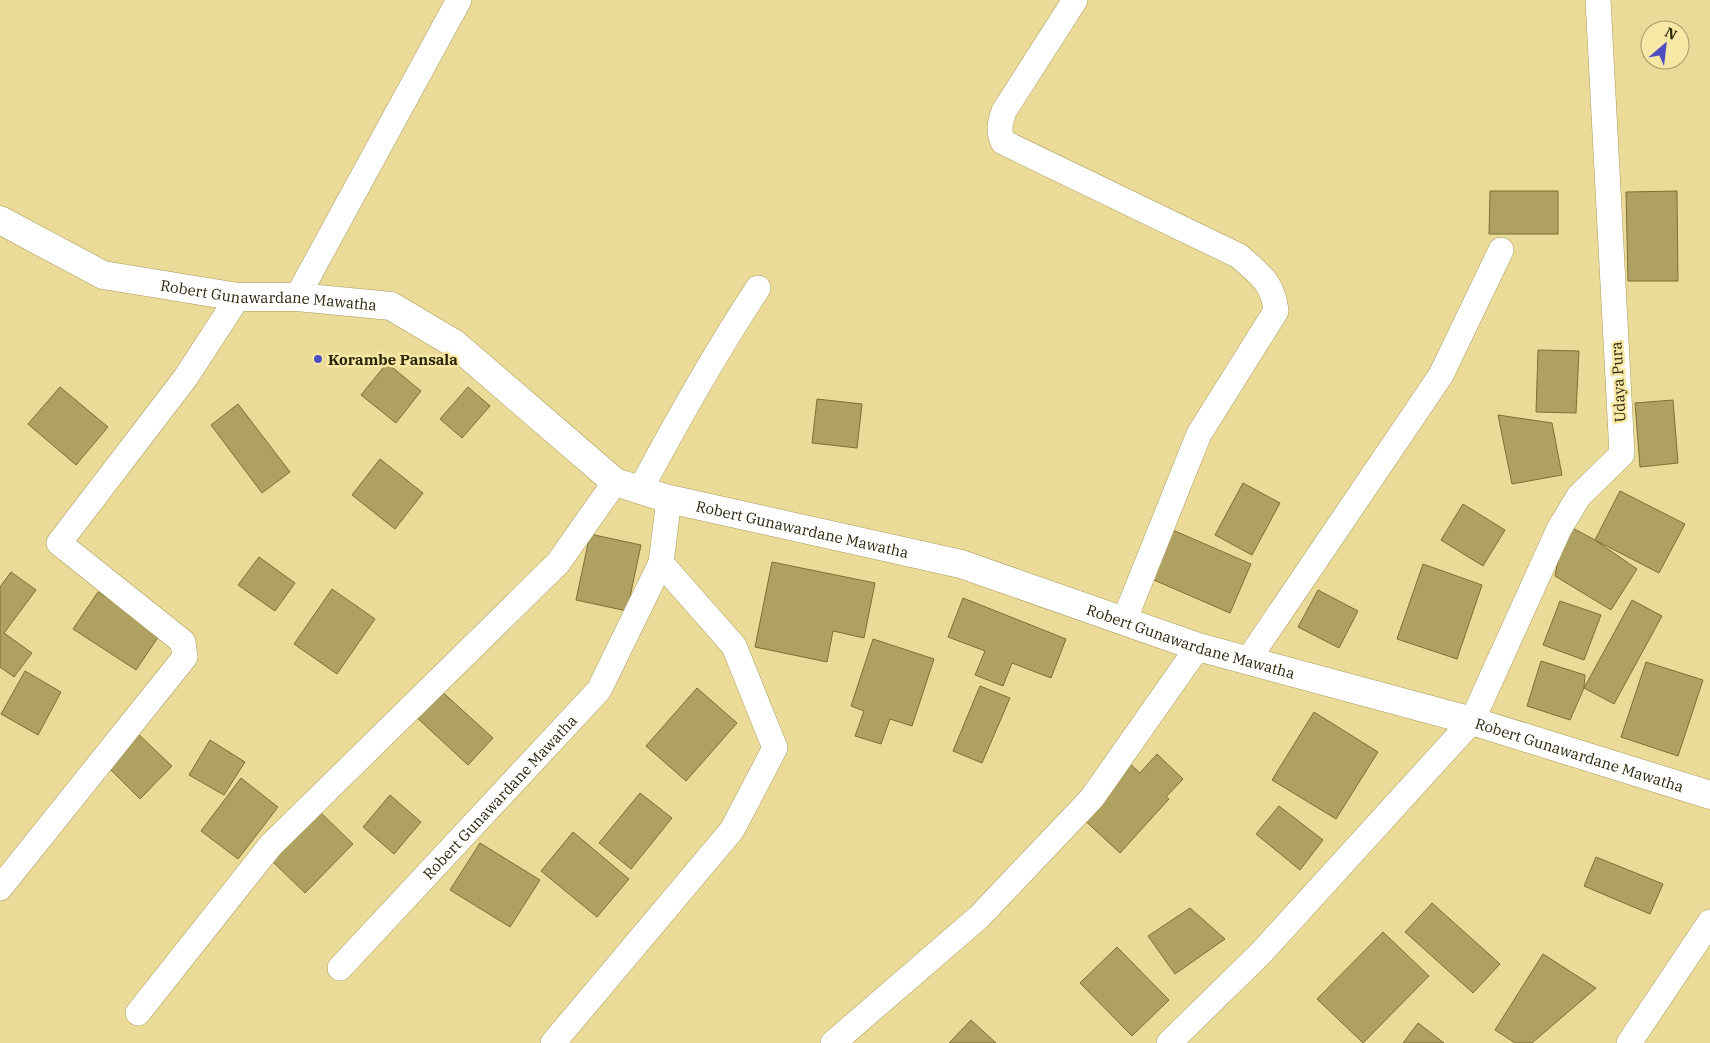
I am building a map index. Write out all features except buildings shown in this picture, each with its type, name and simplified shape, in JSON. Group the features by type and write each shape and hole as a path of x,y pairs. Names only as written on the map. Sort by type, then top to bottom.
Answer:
{"street":[{"path":"297,297 459,0"},
{"path":"1075,0 1004,111 999,125 1003,142 1239,256 1264,277 1275,296 1276,311 1199,434 1124,621"},
{"name":"Udaya Pura","path":"1169,1043 1261,953 1472,721 1559,529 1579,496 1622,454 1598,0"},
{"name":"Robert Gunawardane Mawatha","path":"0,220 103,275 238,298 297,297 391,306 455,344 615,482 669,499 961,564 1198,647 1472,721 1710,795"},
{"path":"1248,660 1441,375 1501,250"},
{"path":"640,490 690,398 758,288"},
{"path":"0,888 185,657 183,642 59,543 186,377 238,298"},
{"path":"138,1012 271,845 558,563 615,482"},
{"name":"Robert Gunawardane Mawatha","path":"340,968 599,690 662,563 669,499"},
{"path":"553,1043 732,830 775,748 734,646 662,563"},
{"path":"833,1043 979,917 1092,798 1198,647"},
{"path":"1629,1043 1710,922"}],"place":[{"name":"Korambe Pansala","path":"318,359"}]}
